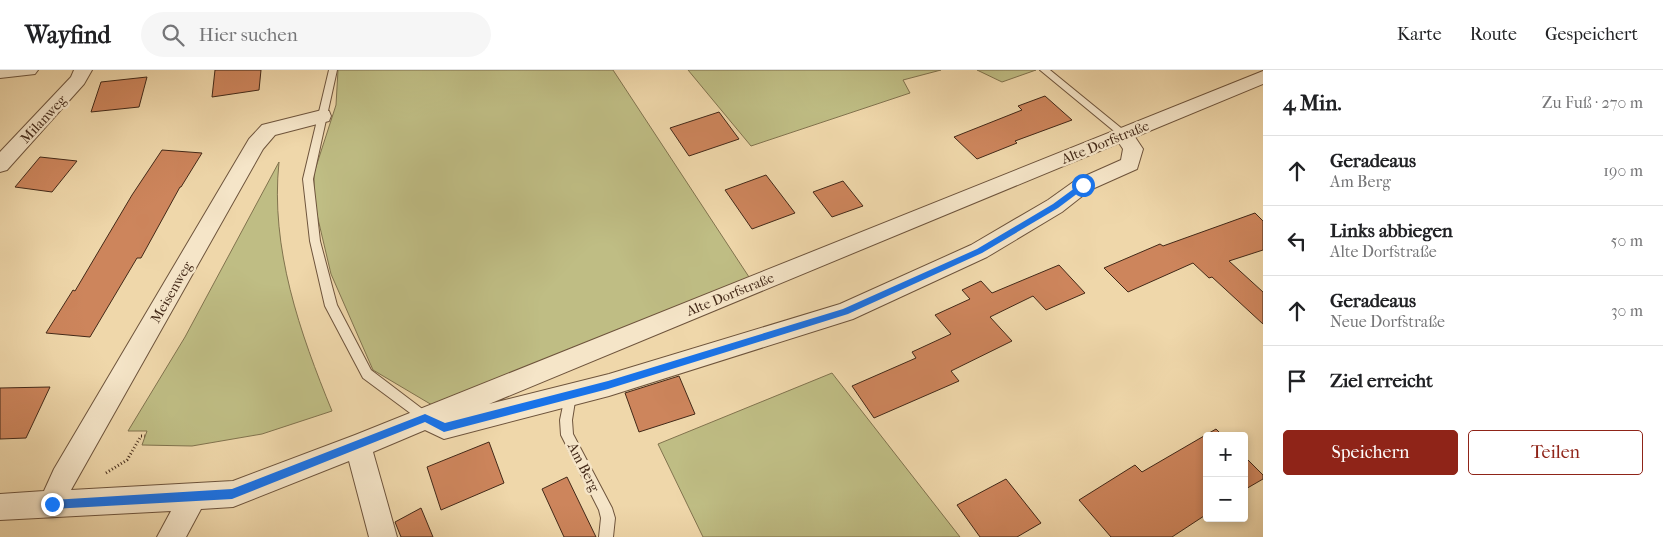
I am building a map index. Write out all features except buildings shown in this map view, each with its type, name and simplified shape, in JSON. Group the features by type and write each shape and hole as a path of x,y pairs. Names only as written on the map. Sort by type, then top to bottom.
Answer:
{"street":[{"path":"0,72 30,70"},
{"name":"Milanweg","path":"0,165 78,80 83,70"},
{"name":"Alte Dorfstraße","path":"0,507 232,494 358,446 1263,77"},
{"name":"Meisenweg","path":"52,504 62,478 256,144 269,130 322,116"},
{"path":"425,418 444,428 570,396 845,312 973,254 1055,206 1083,185 1130,164 1133,149 1123,134"},
{"path":"358,446 383,537"},
{"path":"171,537 193,497"}],"lane":[{"path":"333,70 333,78 322,116 308,179 315,240 331,306 367,374 425,418"},
{"path":"1044,70 1123,134"},
{"name":"Am Berg","path":"570,396 566,420 568,435 605,508 608,518 606,537"}],"path":[{"path":"101,476 128,460 141,436 145,436"}],"shaded area":[{"path":"338,70 613,70 749,277 507,377 432,405 373,370 331,274 314,202 314,173 336,105"},
{"path":"688,70 941,70 903,80 910,93 751,146"},
{"path":"977,70 1036,70 1002,82"},
{"path":"279,162 277,194 283,258 299,321 332,411 262,434 192,446 142,445 147,431 128,431 185,337"},
{"path":"832,373 960,537 703,537 658,444"}],"route":[{"path":"52,504 232,494 358,446 425,418 444,428 608,385 845,312 979,251 1055,206 1083,185"}]}
